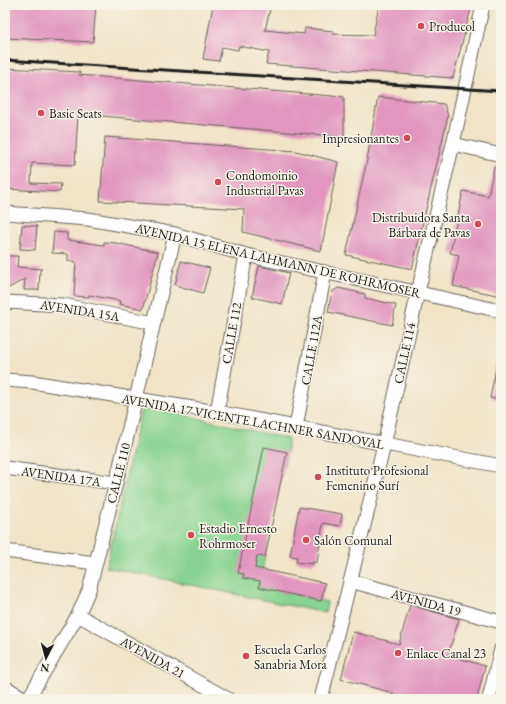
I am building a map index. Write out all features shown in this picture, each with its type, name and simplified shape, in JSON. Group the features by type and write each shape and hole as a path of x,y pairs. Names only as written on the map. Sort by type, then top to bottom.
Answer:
{"street":[{"name":"CALLE 114","path":"320,699 384,444 453,144 483,5"},
{"path":"453,144 501,155"},
{"name":"AVENIDA 15 ELENA LAHMANN DE ROHRMOSER","path":"5,213 88,219 175,234 246,255 501,311"},
{"name":"CALLE 110","path":"28,699 78,615 89,590 175,234"},
{"name":"CALLE 112","path":"217,412 246,255"},
{"name":"CALLE 112A","path":"296,427 325,272"},
{"name":"AVENIDA 15A","path":"5,302 63,305 154,323"},
{"name":"AVENIDA 17 VICENTE LACHNER SANDOVAL","path":"5,380 32,382 217,412 501,466"},
{"name":"AVENIDA 17A","path":"5,468 116,483"},
{"path":"5,551 95,563"},
{"name":"AVENIDA 19","path":"350,581 501,622"},
{"name":"AVENIDA 21","path":"78,615 228,699"},
{"path":"489,699 501,649"},
{"path":"5,687 25,699"}],"green space":[{"name":"Estadio Ernesto Rohrmoser","path":"142,405 288,439 287,452 275,503 259,587 327,602 325,613 106,567"}],"building":[{"path":"5,5 96,5 93,42 5,38"},
{"path":"213,5 271,5 265,30 304,34 305,28 333,31 333,34 373,35 379,5 472,5 453,78 266,64 269,52 239,46 238,50 222,47 219,61 203,59"},
{"path":"5,68 80,72 79,75 344,97 344,137 78,114 75,165 32,163 31,183 61,184 60,192 5,189"},
{"path":"378,97 444,104 448,116 412,269 346,255 367,160"},
{"name":"Condomoinio Industrial Pavas","path":"105,137 296,151 338,162 321,251 243,232 244,209 100,201"},
{"name":"Distribuidora Santa Bárbara de Pavas","path":"494,167 501,169 501,296 453,286 459,255 450,253 463,191 488,196"},
{"path":"22,225 37,226 35,250 20,249"},
{"path":"54,232 67,233 67,240 104,245 104,242 116,243 158,252 143,309 119,304 120,301 89,295 89,297 74,296 76,262 68,261 68,254 52,253"},
{"path":"5,256 18,256 17,267 42,269 40,270 39,290 24,290 25,279 5,290"},
{"path":"181,261 210,268 203,293 175,285"},
{"path":"259,266 289,273 282,304 252,297"},
{"path":"338,288 365,294 365,298 396,305 392,325 328,312 332,292"},
{"path":"497,363 501,364 501,400 490,398"},
{"path":"264,447 287,452 265,557 257,556 255,568 325,583 321,601 259,587 260,581 243,578 244,574 238,573"},
{"name":"Salón Comunal","path":"299,507 342,514 340,526 323,523 317,562 313,562 313,564 296,562 297,557 290,556"},
{"name":"Enlace Canal 23","path":"410,605 459,619 448,655 485,666 477,699 392,699 393,693 341,679 353,632 399,644"}],"railway":[{"path":"5,60 501,91"}],"place":[{"name":"Producol","path":"421,26"},
{"name":"Basic Seats","path":"41,113"},
{"name":"Impresionantes","path":"407,138"},
{"name":"Condomoinio Industrial Pavas","path":"218,182"},
{"name":"Distribuidora Santa Bárbara de Pavas","path":"478,224"},
{"name":"Instituto Profesional Femenino Surí","path":"318,477"},
{"name":"Estadio Ernesto Rohrmoser","path":"191,535"},
{"name":"Salón Comunal","path":"306,540"},
{"name":"Enlace Canal 23","path":"398,653"},
{"name":"Escuela Carlos Sanabria Mora","path":"246,656"}]}
